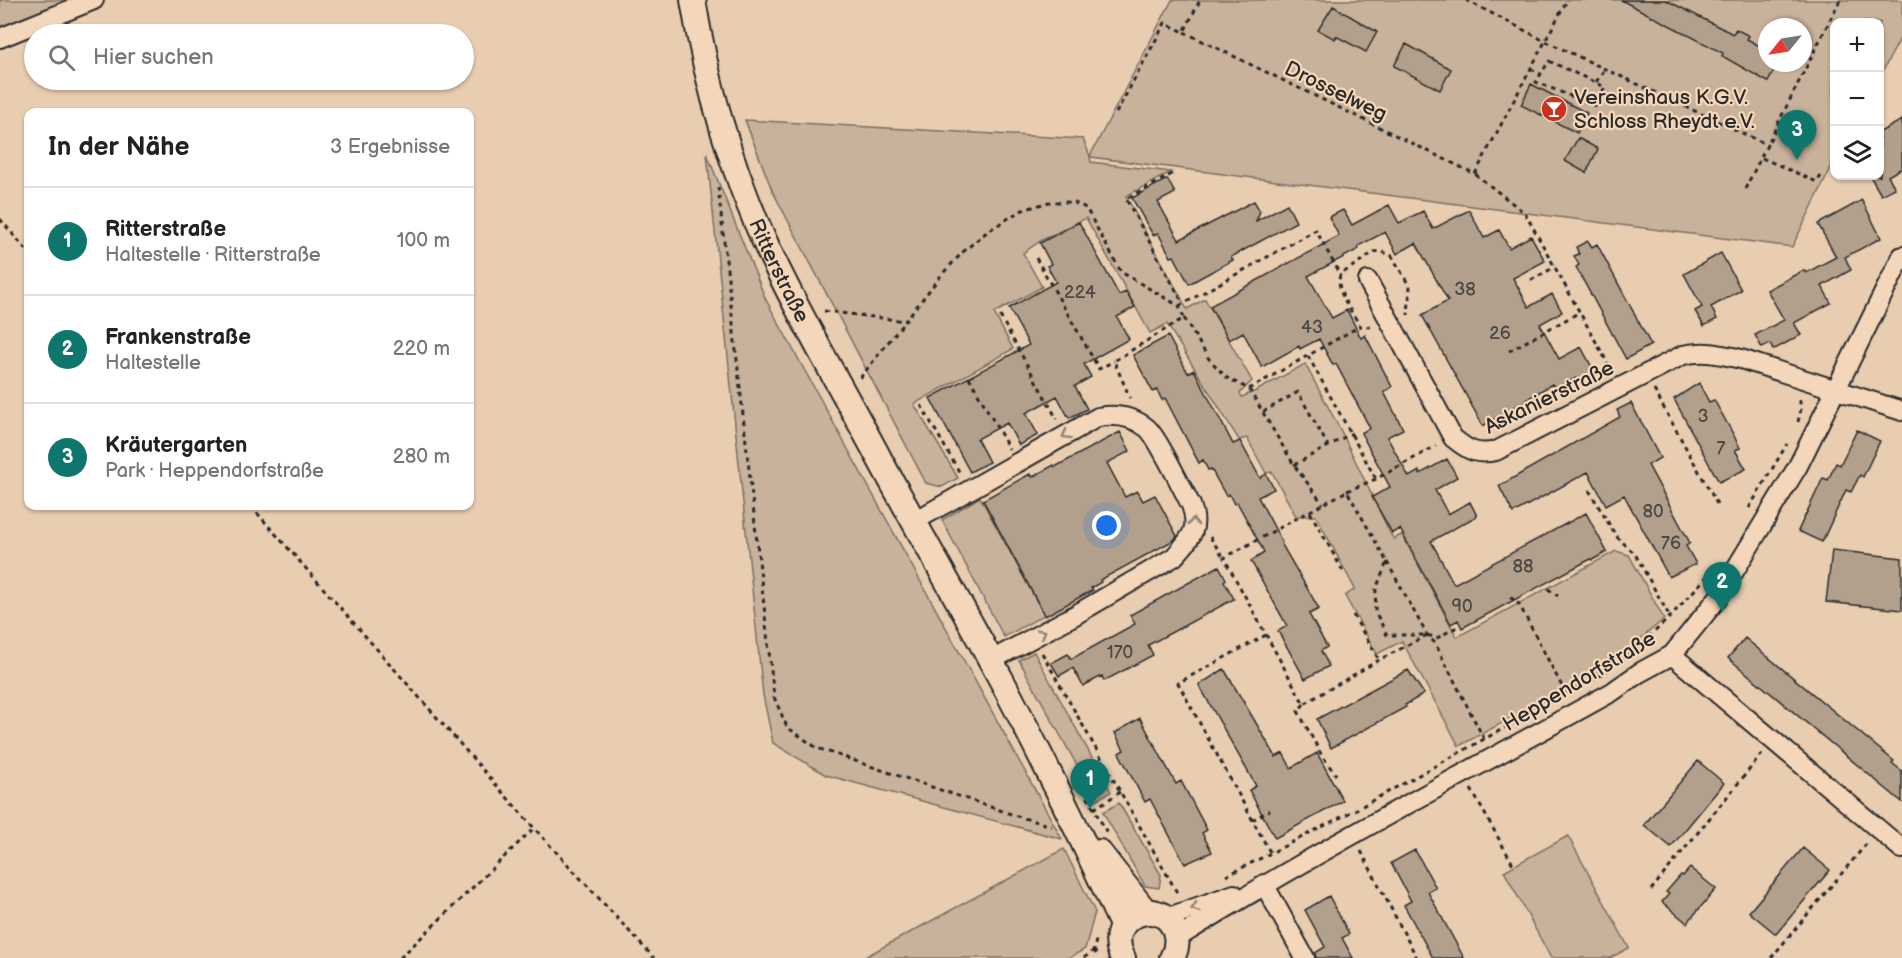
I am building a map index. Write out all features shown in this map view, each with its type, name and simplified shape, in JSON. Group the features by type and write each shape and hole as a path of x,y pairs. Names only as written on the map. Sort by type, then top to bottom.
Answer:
{"main road":[{"name":"Ritterstraße","path":"693,0 710,84 745,193 768,250 990,661 1084,814 1166,924"},
{"name":"Ritterstraße","path":"1084,814 1122,925 1118,941 1122,958"},
{"path":"1122,925 1135,914 1166,924"}],"street":[{"path":"35,24 94,0"},
{"path":"0,38 24,28"},
{"name":"Heppendorfstraße","path":"1166,924 1264,884 1612,692 1671,654 1718,598 1798,466 1902,256"},
{"name":"Askanierstraße","path":"1368,281 1454,438 1467,448 1481,454 1496,451 1683,355 1698,352 1741,359 1835,388"},
{"path":"1835,388 1902,411"},
{"path":"913,522 1098,417 1121,416 1149,429 1191,505 1196,517 1195,530 1174,556 1075,615 990,661"},
{"path":"1671,654 1902,849"},
{"path":"1264,884 1305,958"}],"path":[{"path":"1116,113 1165,23 1184,32 1200,0"},
{"path":"1466,0 1545,41 1768,145"},
{"path":"1475,174 1567,0"},
{"path":"1745,189 1839,0"},
{"name":"Drosselweg","path":"1184,32 1475,174 1525,213 1615,375"},
{"path":"1549,61 1596,82 1605,87 1595,106 1536,82 1549,61"},
{"path":"1531,69 1541,74"},
{"path":"1596,82 1605,69"},
{"path":"1762,158 1817,182 1821,176"},
{"path":"1172,174 1126,199 1181,305 1184,318 1209,360 1227,378 1249,389 1294,465 1323,504"},
{"path":"717,179 774,698 787,726 817,748 1020,817 1056,827 1084,814 1120,792"},
{"path":"865,388 860,378 964,250 988,231 1020,211 1050,202 1073,202 1086,208 1121,272 1181,305"},
{"path":"0,219 24,247"},
{"path":"1181,305 1316,230 1340,275 1339,288 1360,326"},
{"path":"1340,275 1374,252 1380,251 1392,256 1410,287 1408,318"},
{"path":"1036,258 1099,369 1184,318"},
{"path":"1531,280 1555,267"},
{"path":"819,303 829,321"},
{"path":"824,311 906,321"},
{"path":"1509,351 1580,312"},
{"path":"1000,316 1060,426"},
{"path":"1249,389 1360,326 1375,327"},
{"path":"1308,356 1376,479"},
{"path":"1114,361 1130,398"},
{"path":"969,377 1012,453"},
{"path":"1652,386 1717,504"},
{"path":"1263,412 1298,392 1328,446"},
{"path":"1798,423 1801,409 1799,395"},
{"path":"921,405 963,479"},
{"path":"1294,465 1352,433"},
{"path":"1748,510 1788,441"},
{"path":"1224,558 1347,491 1376,479 1441,444"},
{"path":"1589,490 1616,536 1635,554 1670,617"},
{"path":"1347,491 1426,635 1435,643 1484,739"},
{"path":"255,510 534,828 654,958"},
{"path":"1310,513 1344,573"},
{"path":"1207,533 1224,558 1304,704"},
{"path":"1387,562 1376,589 1375,611 1387,635 1426,635 1437,638 1457,627"},
{"path":"1220,879 1271,854 1601,675 1647,639 1712,570"},
{"path":"1548,589 1558,596"},
{"path":"1510,597 1519,604 1566,694"},
{"path":"1353,615 1378,660"},
{"path":"1266,635 1178,683 1271,854"},
{"path":"1336,775 1322,756 1298,711 1304,704 1378,660 1426,635"},
{"path":"1039,647 1180,898 1166,924"},
{"path":"1651,890 1772,741"},
{"path":"1463,775 1514,866"},
{"path":"1078,779 1084,814 1110,838"},
{"path":"1252,820 1270,810"},
{"path":"400,958 534,828"},
{"path":"1771,958 1878,830"},
{"path":"1352,834 1417,958"},
{"path":"1084,958 1094,950 1098,958"}],"shaded area":[{"path":"0,0 94,0 35,24 24,24 24,28 0,38"},
{"path":"1172,0 1902,0 1902,35 1884,69 1884,18 1830,18 1830,170 1792,247 1090,157 1091,162 1171,172 1126,196 1187,309 1205,299 1252,381 1240,393 1242,397 1305,364 1341,431 1391,535 1394,539 1401,535 1403,537 1457,637 1616,551 1629,555 1664,619 1595,673 1459,746 1402,641 1377,654 1345,596 1355,589 1316,516 1296,516 1272,472 1266,473 1247,438 1239,440 1167,324 1150,333 1086,218 1042,240 1023,253 1042,287 994,313 1013,349 914,404 958,478 942,487 926,483 772,190 745,120 1083,139 1090,156"},
{"path":"707,154 766,300 1062,839 826,775 773,743 763,695"},
{"path":"980,497 1044,615 1004,637 942,520"},
{"path":"1034,652 1111,792 1096,800 1019,660"},
{"path":"1119,803 1161,875 1159,888 1145,886 1103,812"},
{"path":"1568,836 1629,948 1610,958 1551,958 1504,871"},
{"path":"1064,849 1095,912 1085,949 1069,958 863,958"}],"building":[{"path":"1621,0 1666,0 1733,34 1736,29 1749,36 1747,39 1758,45 1758,72 1773,72 1768,82 1722,56 1723,53"},
{"path":"1333,6 1377,32 1366,52 1336,36 1335,39 1318,30"},
{"path":"1406,44 1451,69 1440,90 1394,66"},
{"name":"Vereinshaus K.G.V. Schloss Rheydt e.V.","path":"1531,84 1587,113 1577,133 1521,105"},
{"path":"1902,120 1902,168 1888,176 1895,188 1881,195 1872,180 1884,180 1884,130"},
{"path":"1578,138 1598,149 1586,173 1565,161"},
{"path":"1167,179 1175,193 1158,202 1179,240 1254,201 1260,211 1256,221 1287,204 1296,222 1231,257 1233,260 1189,284 1174,256 1171,257 1158,233 1153,235 1132,198"},
{"path":"1862,200 1881,238 1845,257 1851,270 1822,286 1831,303 1794,323 1801,335 1773,350 1770,344 1762,348 1755,335 1784,320 1767,290 1804,270 1806,273 1836,257 1818,224"},
{"path":"1389,205 1399,223 1423,211 1433,229 1469,210 1484,238 1499,230 1509,248 1531,236 1545,261 1513,278 1529,307 1552,294 1562,312 1540,324 1559,359 1581,347 1595,373 1578,382 1576,378 1556,389 1552,384 1483,426 1422,315 1448,301 1416,243 1397,254 1385,232 1358,246 1359,249 1308,276 1332,318 1347,310 1361,338 1365,335 1392,387 1384,392 1403,429 1387,437 1409,477 1419,471 1420,474 1447,459 1457,477 1435,490 1448,514 1470,502 1477,516 1431,541 1454,584 1586,513 1607,552 1462,628 1458,620 1451,624 1400,529 1392,533 1372,497 1390,487 1361,433 1370,428 1336,364 1333,365 1319,339 1300,349 1299,346 1262,367 1243,332 1229,340 1210,306 1339,236 1329,217 1343,210 1352,225"},
{"path":"1079,222 1119,295 1126,292 1135,307 1117,317 1129,339 1084,364 1091,377 1075,386 1087,409 1069,418 1057,396 1026,413 1038,435 1019,445 1007,423 977,439 989,462 970,472 930,398 1029,345 1009,308 1056,282 1047,266 1051,264 1040,243"},
{"path":"1588,241 1592,247 1597,244 1651,345 1626,359 1576,267 1579,265 1574,256 1579,254 1576,247"},
{"path":"1721,253 1741,290 1711,307 1717,319 1704,326 1695,311 1702,307 1684,274"},
{"path":"1168,336 1188,373 1194,370 1233,444 1240,441 1260,478 1266,474 1274,489 1258,497 1281,543 1319,609 1309,614 1327,647 1321,651 1329,666 1305,679 1278,631 1287,626 1251,561 1264,552 1237,502 1234,504 1229,494 1226,496 1211,469 1208,470 1203,460 1199,463 1165,398 1162,400 1157,390 1153,392 1133,355"},
{"path":"1699,383 1709,402 1714,400 1732,432 1740,448 1735,450 1746,469 1719,482 1674,399"},
{"path":"1631,403 1660,458 1648,465 1690,543 1686,546 1696,564 1669,577 1624,495 1606,505 1588,472 1513,513 1499,486 1620,417 1617,410"},
{"path":"1857,430 1880,441 1863,477 1860,475 1851,492 1846,490 1822,542 1798,531 1823,478 1828,480 1836,463 1840,465"},
{"path":"1120,432 1130,451 1107,463 1125,497 1137,491 1143,501 1155,495 1177,536 1174,540 1100,580 1101,582 1091,588 1093,590 1045,616 983,500 1030,474 1032,477 1054,465 1055,467"},
{"path":"1832,550 1902,558 1902,610 1826,602"},
{"path":"1219,566 1234,599 1148,645 1153,655 1104,681 1102,676 1083,686 1073,668 1059,676 1051,663 1068,654 1071,659 1135,624 1130,615"},
{"path":"1745,638 1894,761 1892,763 1902,771 1902,802 1728,658"},
{"path":"1224,669 1276,757 1283,753 1291,768 1317,753 1343,801 1275,838 1249,790 1256,786 1199,685"},
{"path":"1408,670 1424,694 1405,705 1406,707 1331,748 1317,719"},
{"path":"1140,718 1176,784 1181,781 1207,830 1202,833 1212,852 1185,864 1150,799 1145,802 1119,753 1124,750 1115,733"},
{"path":"1698,761 1724,783 1671,847 1644,825"},
{"path":"1803,848 1830,870 1776,934 1749,912"},
{"path":"1415,850 1436,888 1428,892 1464,958 1433,958 1404,905 1411,901 1391,863"},
{"path":"1690,868 1716,889 1687,923 1662,902 1669,894 1666,892"},
{"path":"1329,896 1349,934 1342,938 1353,958 1316,958 1315,953 1325,947 1305,910"}],"place":[{"name":"Vereinshaus K.G.V. Schloss Rheydt e.V.","path":"1554,109"},
{"name":"Kräutergarten","path":"1797,160"},
{"name":"Frankenstraße","path":"1722,612"},
{"name":"Ritterstraße","path":"1090,809"}]}
